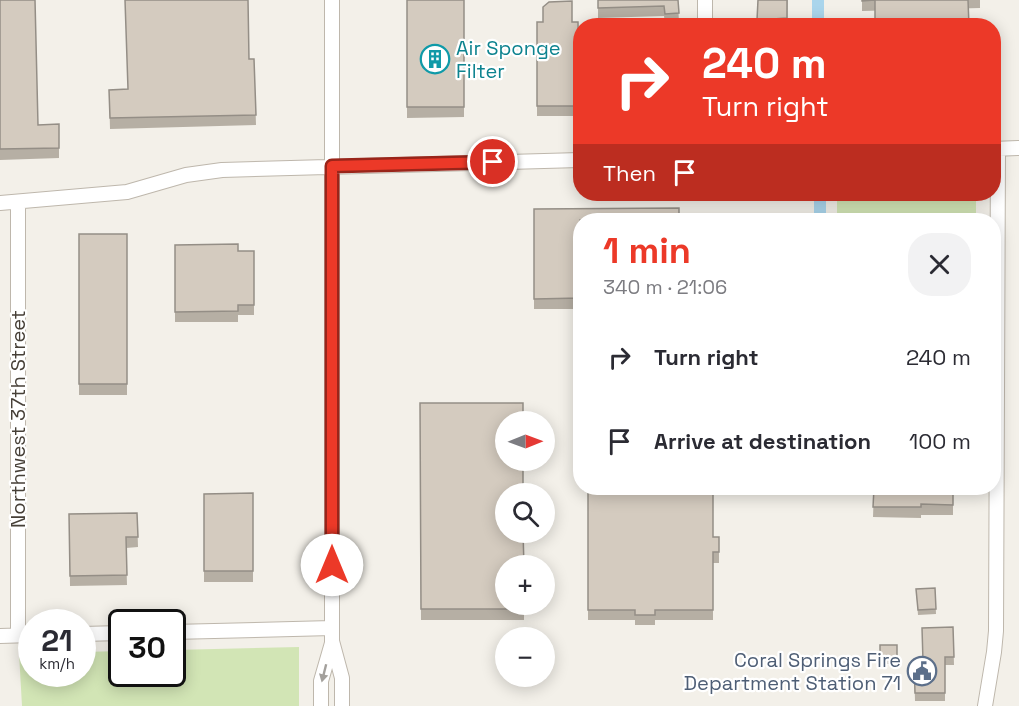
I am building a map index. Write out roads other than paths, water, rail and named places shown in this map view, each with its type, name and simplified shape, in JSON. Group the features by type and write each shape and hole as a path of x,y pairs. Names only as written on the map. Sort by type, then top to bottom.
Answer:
{"street":[{"path":"332,0 332,634 342,678 342,706"},
{"path":"705,0 705,18"},
{"path":"1001,149 1019,148"},
{"path":"0,203 127,192 186,175 222,170 573,160"},
{"name":"Northwest 37th Street","path":"18,202 25,609"},
{"path":"985,706 996,631 996,495"},
{"path":"186,632 332,634"},
{"path":"321,706 321,681 332,634"},
{"path":"0,636 18,635"}],"waterway":[{"path":"818,0 818,18"},
{"path":"820,201 820,213"}],"place":[{"name":"Air Sponge Filter","path":"435,59"},
{"name":"Coral Springs Fire Department Station 71","path":"922,671"}]}
